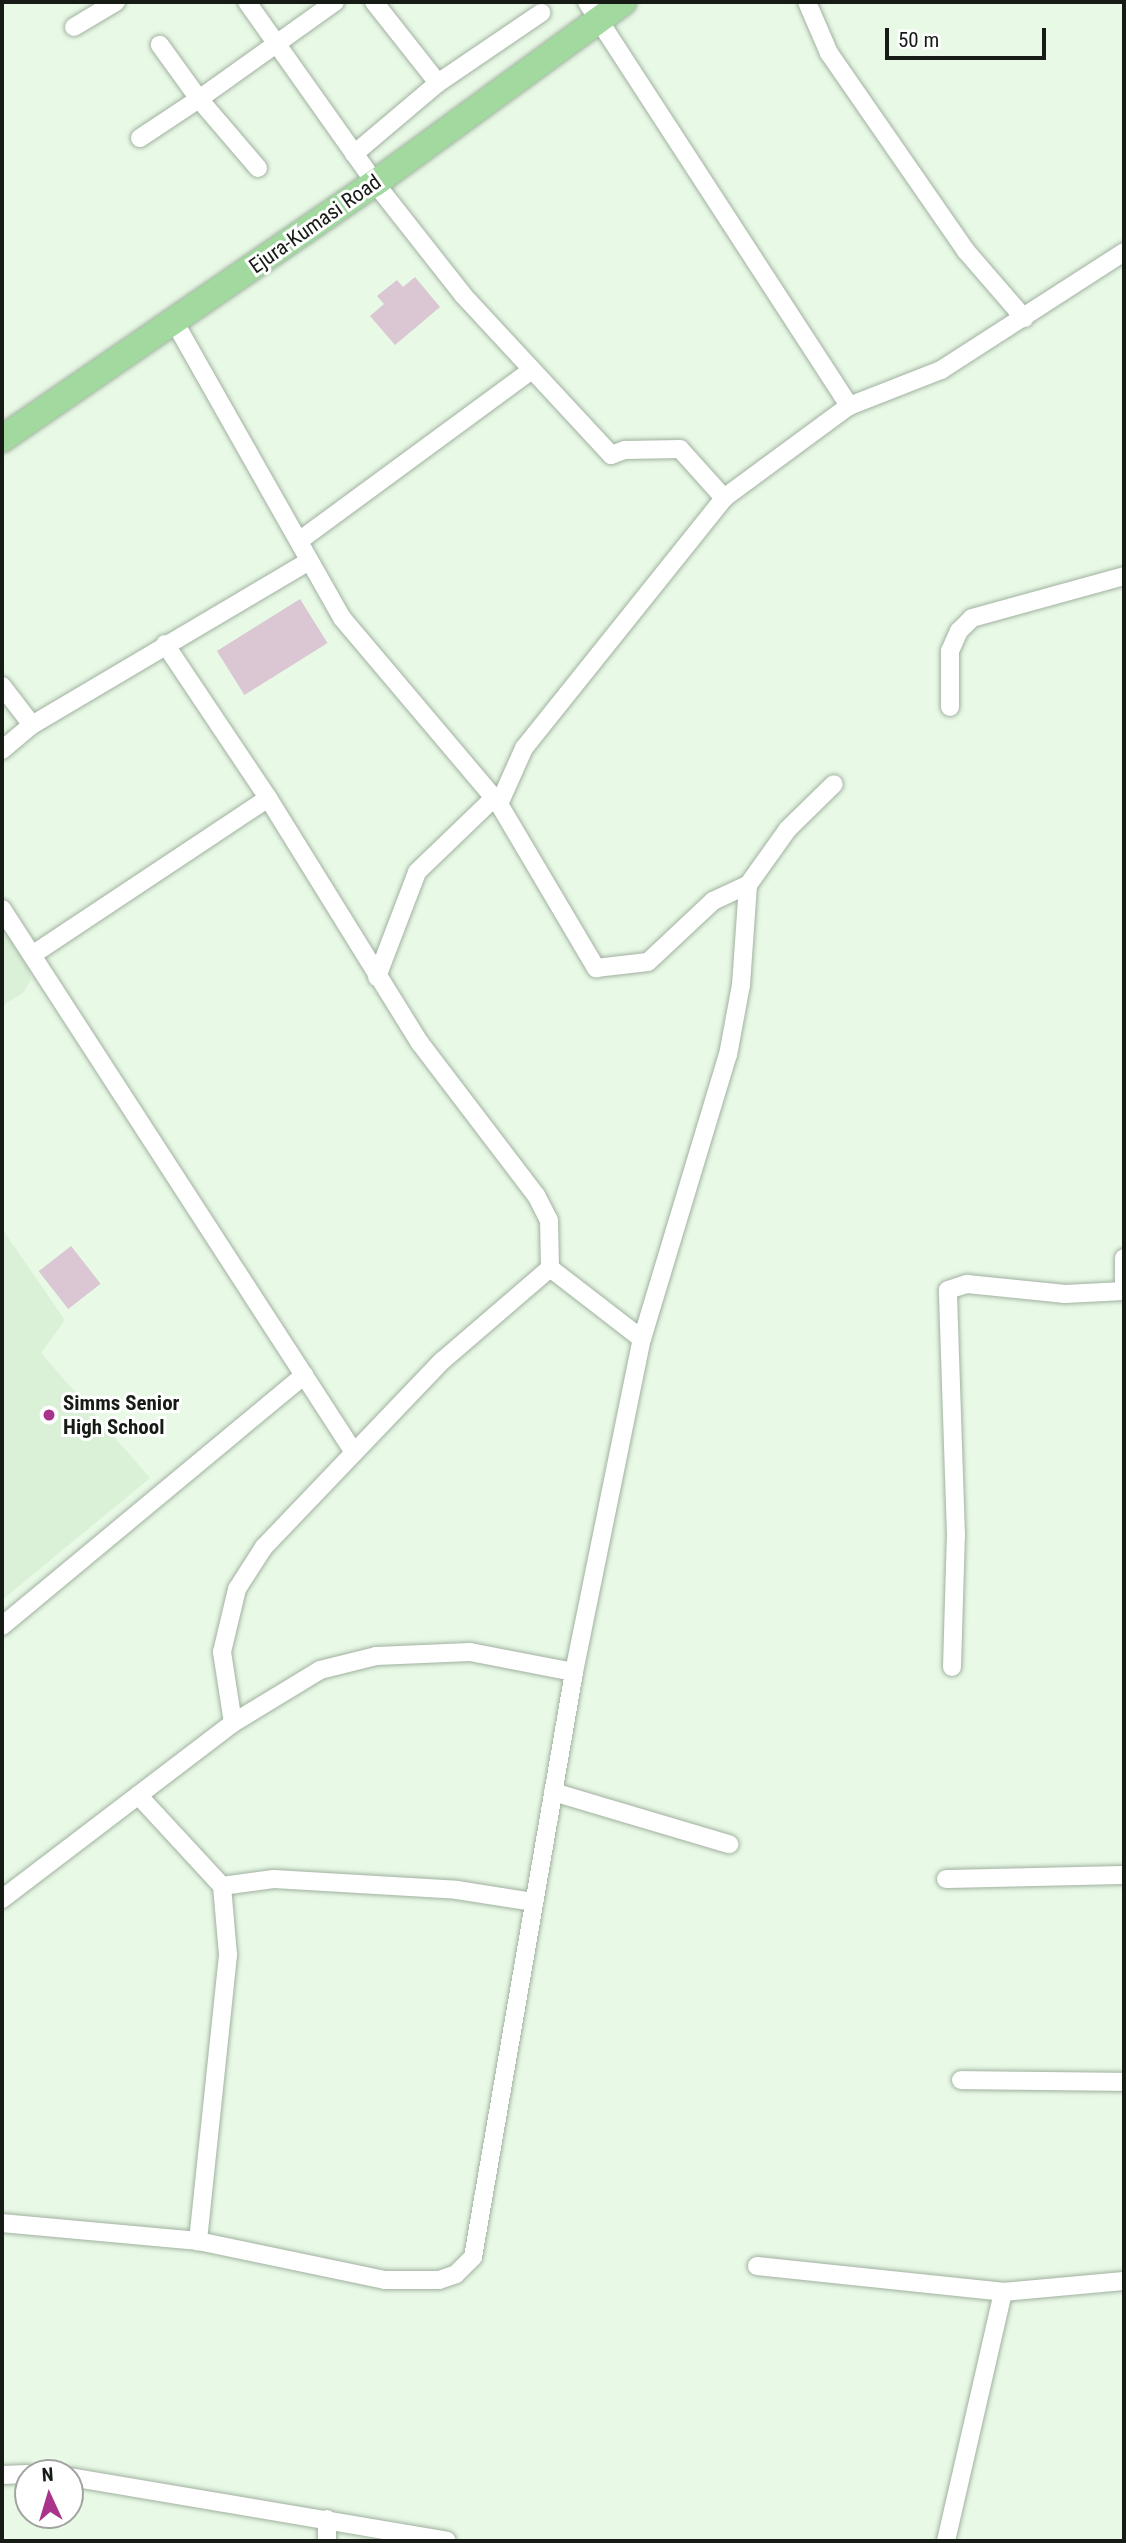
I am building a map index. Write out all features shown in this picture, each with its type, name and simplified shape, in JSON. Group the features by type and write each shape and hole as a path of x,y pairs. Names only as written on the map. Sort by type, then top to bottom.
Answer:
{"main road":[{"name":"Ejura-Kumasi Road","path":"2,439 375,183 593,10 622,2"}],"street":[{"path":"74,27 113,2"},
{"path":"247,2 277,40 354,155 463,295 611,455 625,450 680,449 724,498"},
{"path":"140,138 335,2"},
{"path":"374,2 438,83"},
{"path":"807,2 829,53 967,251 1024,318"},
{"path":"593,10 849,406"},
{"path":"354,155 438,83 541,13"},
{"path":"160,45 199,99 258,168"},
{"path":"377,976 416,872 496,801 524,748 724,498 849,406 941,370 1124,252"},
{"path":"174,321 342,618 496,801 596,968 648,962 713,901 748,886"},
{"path":"299,541 533,370"},
{"path":"2,750 32,726 165,644 309,561"},
{"path":"950,707 950,651 959,631 972,618 1124,576"},
{"path":"165,644 268,798 420,1044 536,1195 549,1220 551,1268 642,1339"},
{"path":"2,686 32,726"},
{"path":"2,2223 198,2241 385,2280 439,2280 456,2274 473,2257 574,1672 642,1339 728,1055 741,985 748,886 788,829 834,784"},
{"path":"32,956 268,798"},
{"path":"2,909 353,1451"},
{"path":"953,1667 956,1536 948,1290 967,1284 1065,1294 1124,1289 1124,1258"},
{"path":"233,1723 222,1652 237,1590 264,1547 442,1361 551,1268"},
{"path":"2,1626 304,1375"},
{"path":"2,1899 233,1723 320,1670 376,1656 470,1652 574,1672"},
{"path":"553,1792 729,1844"},
{"path":"138,1796 222,1886 228,1955 198,2241"},
{"path":"946,1879 1124,1875"},
{"path":"222,1886 274,1879 457,1891 534,1902"},
{"path":"961,2080 1124,2082"},
{"path":"757,2266 1003,2292 1124,2281"},
{"path":"946,2541 1003,2292"},
{"path":"84,2479 447,2541"},
{"path":"327,2519 327,2541"}],"shaded area":[{"path":"2,927 28,964 31,979 24,992 2,1006"},
{"name":"Simms Senior High School","path":"2,1229 65,1320 41,1353 150,1478 2,1600"}],"building":[{"path":"415,277 440,307 395,345 370,316 384,304 377,296 397,280 403,287"},
{"path":"300,599 328,643 244,695 217,651"},
{"path":"71,1246 101,1284 68,1309 39,1271"}],"place":[{"name":"Simms Senior High School","path":"49,1415"}]}
